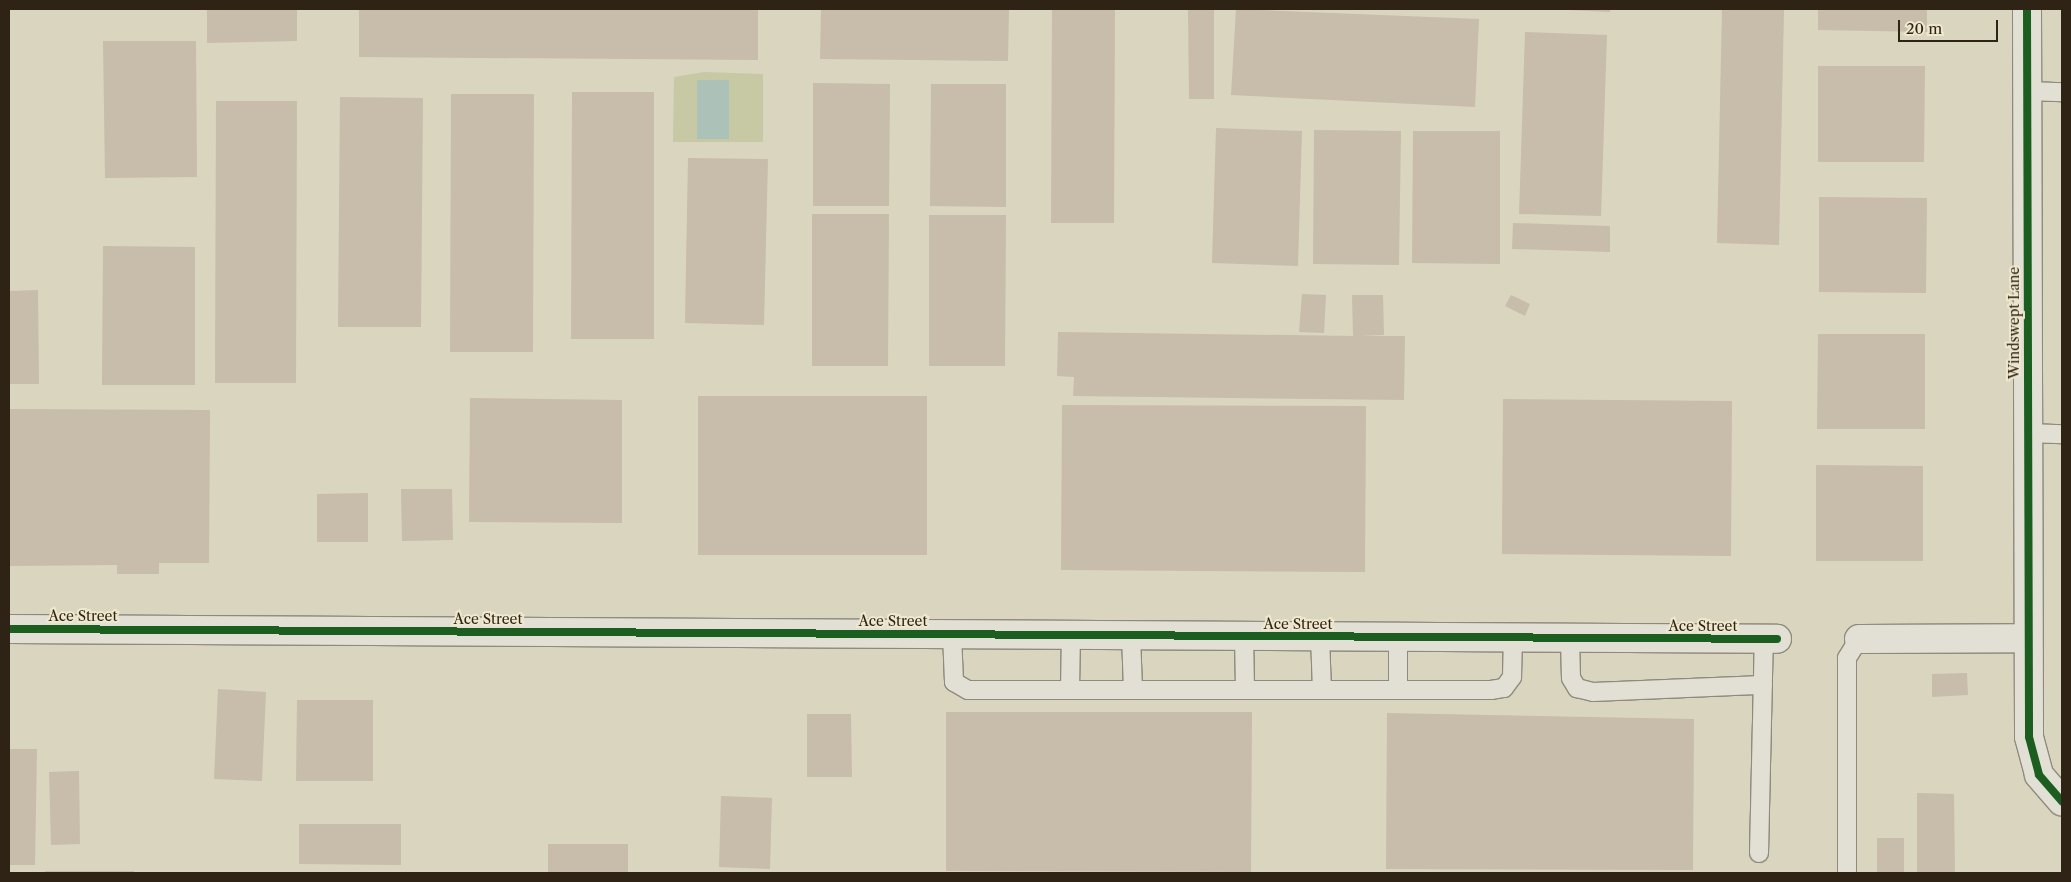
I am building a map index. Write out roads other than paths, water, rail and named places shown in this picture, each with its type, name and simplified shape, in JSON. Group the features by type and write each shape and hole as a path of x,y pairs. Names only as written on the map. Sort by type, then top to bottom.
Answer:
{"street":[{"name":"Windswept Lane","path":"2027,9 2026,638 2029,738 2039,775 2062,801"},
{"name":"Ace Street","path":"9,628 1771,639"},
{"path":"1859,639 2026,638"}],"lane":[{"path":"2028,91 2062,92"},
{"path":"2026,433 2062,434"},
{"path":"952,634 954,682 968,690 1398,690 1504,688 1512,677 1513,637"},
{"path":"1070,690 1071,635"},
{"path":"1131,635 1132,690"},
{"path":"1244,636 1245,690"},
{"path":"1320,636 1322,690"},
{"path":"1398,637 1398,690"},
{"path":"1570,638 1571,678 1577,688 1593,692 1763,684"},
{"path":"1759,852 1763,684 1771,639"},
{"path":"1848,873 1847,658 1859,639"}]}
